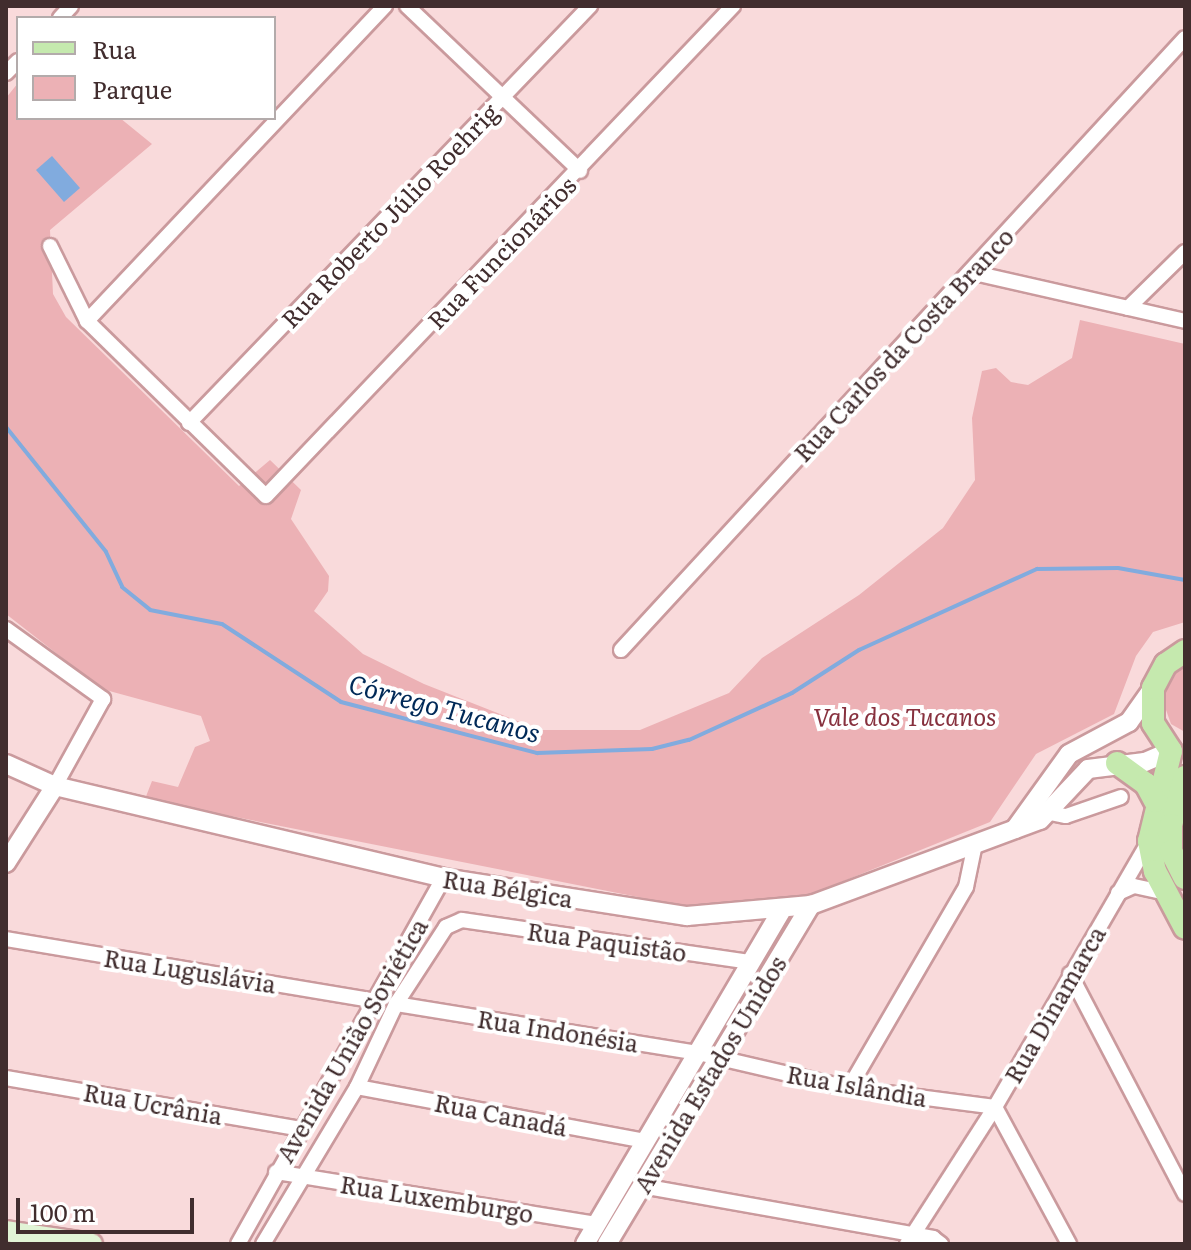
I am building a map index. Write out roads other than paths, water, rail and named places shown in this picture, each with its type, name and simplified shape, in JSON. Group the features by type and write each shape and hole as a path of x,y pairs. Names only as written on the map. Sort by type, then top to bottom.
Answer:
{"main road":[{"path":"1178,753 1153,723 1153,688 1166,664 1185,651"},
{"name":"Rua Dinamarca","path":"1149,841 1155,801 1178,753"},
{"path":"1117,763 1146,784 1155,801"},
{"path":"1185,777 1175,801 1171,851 1185,878"},
{"path":"1149,841 1155,871 1185,928"},
{"path":"13,1236 92,1244"}],"street":[{"path":"87,321 385,6"},
{"path":"407,6 580,171"},
{"name":"Rua Roberto Júlio Roehrig","path":"189,423 590,6"},
{"name":"Rua Funcionários","path":"189,423 266,496 580,171 733,6"},
{"name":"Rua Carlos da Costa Branco","path":"621,650 1185,38"},
{"path":"50,246 87,321 189,423"},
{"path":"1128,308 1185,252"},
{"path":"970,272 1185,321"},
{"path":"6,629 103,699 55,786 6,863"},
{"path":"1010,834 1069,754 1129,722 1153,688"},
{"name":"Rua Bélgica","path":"6,764 55,786 443,878 687,916 811,905 1010,834 1050,813 1075,779 1088,769 1117,763 1145,762 1178,753"},
{"path":"1050,813 1066,816 1121,797"},
{"name":"Rua Dinamarca","path":"910,1239 995,1107 1149,841"},
{"path":"849,1088 966,887 975,844"},
{"name":"Avenida União Soviética","path":"238,1244 443,878"},
{"path":"1118,893 1134,886 1167,893"},
{"name":"Avenida Estados Unidos","path":"607,1244 811,905"},
{"name":"Avenida Estados Unidos","path":"585,1244 782,909"},
{"name":"Avenida União Soviética","path":"263,1244 357,1087 396,1004 446,927 462,920"},
{"name":"Rua Paquistão","path":"462,920 751,962"},
{"name":"Rua Luguslávia","path":"6,939 375,1001"},
{"path":"1070,974 1185,1194"},
{"name":"Rua Indonésia","path":"396,1004 719,1058"},
{"name":"Rua Islândia","path":"719,1058 849,1088 995,1107"},
{"name":"Rua Ucrânia","path":"6,1078 301,1129"},
{"name":"Rua Canadá","path":"357,1087 646,1141"},
{"path":"995,1107 1069,1244"},
{"name":"Rua Luxemburgo","path":"276,1172 597,1224"},
{"path":"642,1186 941,1244"}],"water":[{"path":"52,156 80,188 64,202 36,170"}],"waterway":[{"name":"Córrego Tucanos","path":"6,427 106,552 122,587 150,610 222,624 341,702 537,753 652,749 689,740 792,693 859,650 1037,569 1118,568 1185,580"}],"park label":[{"name":"Vale dos Tucanos","path":"905,716"}]}
